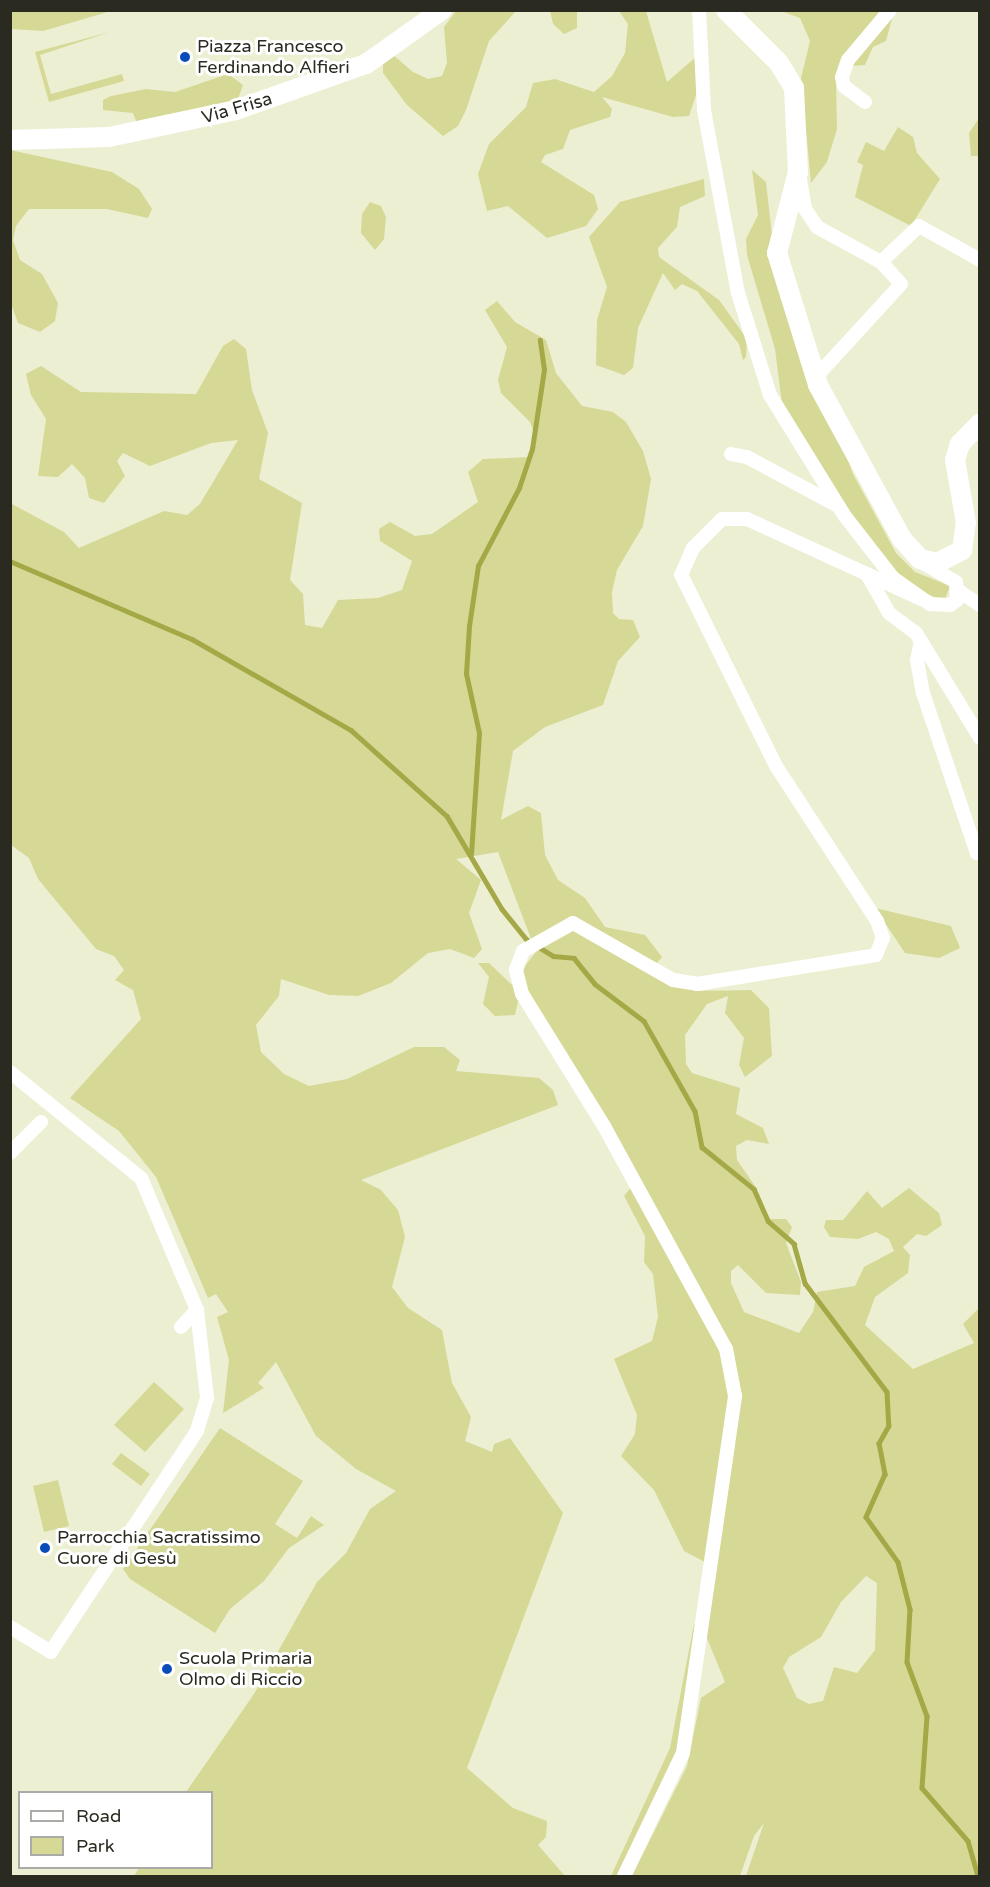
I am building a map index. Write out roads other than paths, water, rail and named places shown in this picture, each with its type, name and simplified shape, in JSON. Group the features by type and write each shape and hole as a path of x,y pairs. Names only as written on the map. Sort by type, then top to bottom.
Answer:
{"street":[{"name":"Via Frisa","path":"10,140 109,137 236,110 366,64 442,10"},
{"path":"699,10 704,110 755,360 770,395 838,506 893,578 921,599"},
{"path":"726,10 779,63 794,88 798,172 805,209 817,227 881,262 901,284 815,378"},
{"path":"865,102 844,86 842,77 848,60 890,10"},
{"path":"798,172 777,253 815,378 902,539 920,559 956,582 959,591 980,605"},
{"path":"881,262 919,226 980,260"},
{"path":"920,559 937,563 962,550 966,523 955,460 960,444 980,423"},
{"path":"730,454 747,457 838,506"},
{"path":"624,1876 683,1753 735,1396 726,1349 673,1246 522,994 516,970 523,951 573,923 673,980 697,984 876,955 883,938 877,921 776,766 681,575 693,548 723,519 747,519 921,599 950,605 959,591"},
{"path":"868,576 889,613 921,641 980,738"},
{"path":"921,641 917,660 923,693 977,853"},
{"path":"10,1072 56,1104 141,1178 197,1310 207,1398 197,1431 51,1652 12,1631"},
{"path":"10,1153 41,1122"},
{"path":"182,1327 197,1310"}],"waterway":[{"path":"471,854 479,733 466,674 469,626 478,566 519,488 532,449 544,370 540,340"},
{"path":"10,561 192,639 351,730 447,816 502,909 526,939 553,956 574,958 595,984 644,1021 695,1111 702,1147 754,1189 768,1221 794,1244 805,1283 887,1392 889,1426 879,1443 885,1474 866,1517 898,1562 910,1609 907,1662 927,1716 922,1788 968,1841 978,1876"}],"place":[{"name":"Piazza Francesco Ferdinando Alfieri","path":"185,57"},
{"name":"Parrocchia Sacratissimo Cuore di Gesù","path":"45,1548"},
{"name":"Scuola Primaria Olmo di Riccio","path":"167,1669"}]}
